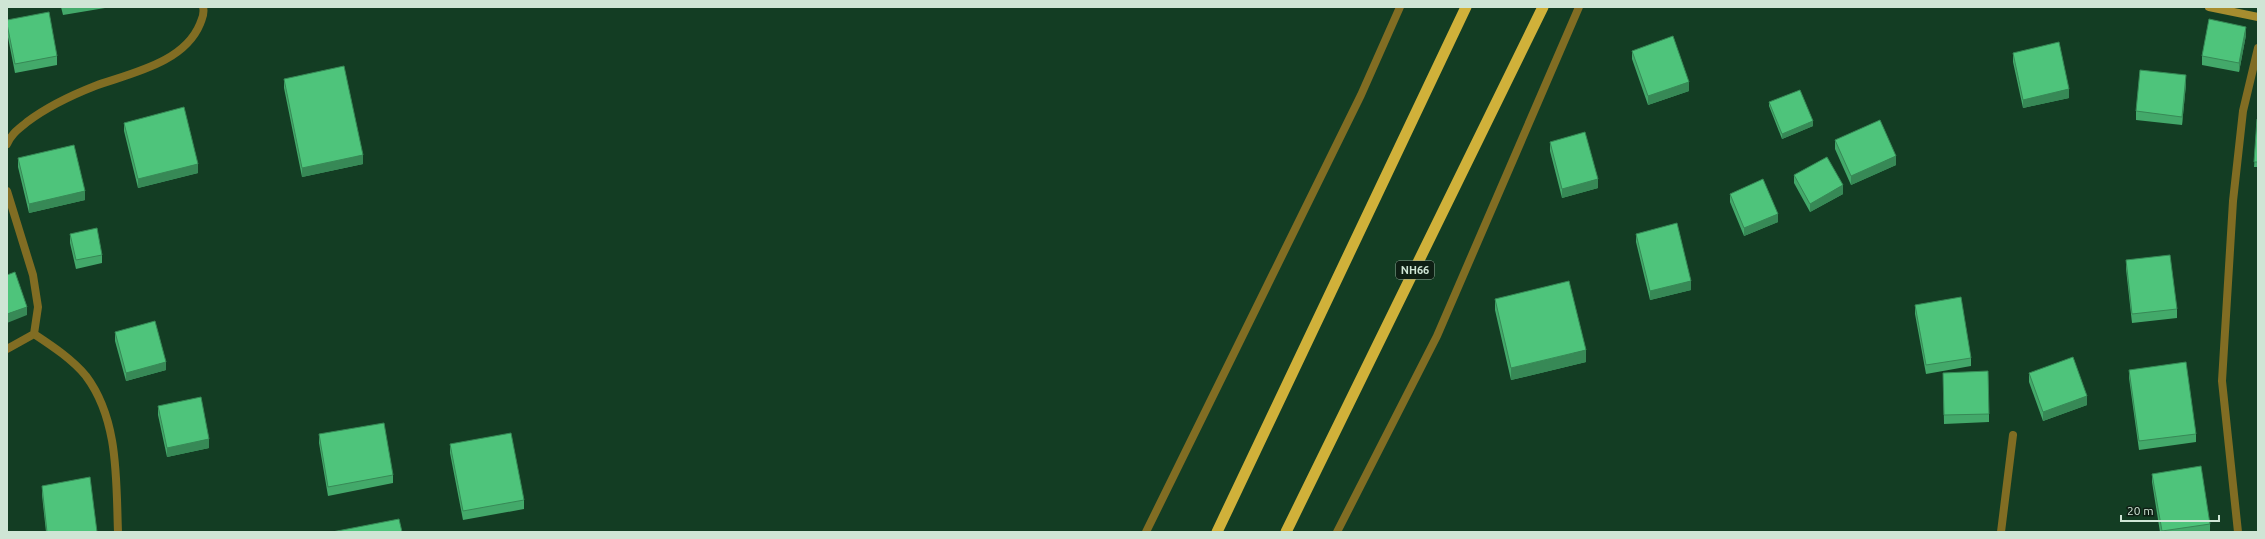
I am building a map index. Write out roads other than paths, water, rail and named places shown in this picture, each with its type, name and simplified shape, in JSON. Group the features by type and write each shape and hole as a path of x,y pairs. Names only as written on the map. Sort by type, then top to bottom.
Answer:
{"highway":[{"path":"1217,532 1466,7"},
{"name":"NH66","path":"1286,532 1544,7"}],"main road":[{"path":"2209,7 2258,16"}],"street":[{"path":"7,144 11,134 41,111 93,87 136,72 176,54 195,36 204,13 203,7"},
{"path":"1146,532 1361,95 1400,7"},
{"path":"1337,532 1437,336 1579,7"},
{"path":"2238,532 2222,382 2233,201 2242,119 2258,48"},
{"path":"7,191 33,275 38,308 34,334"},
{"path":"7,349 34,334"},
{"path":"34,334 56,349 85,376 100,398 110,426 116,487 118,532"},
{"path":"2001,532 2013,435"}]}
